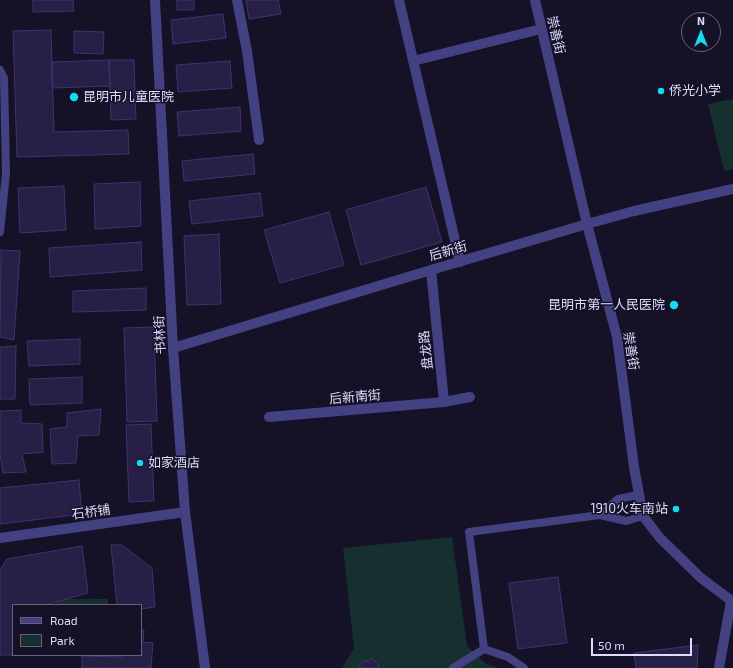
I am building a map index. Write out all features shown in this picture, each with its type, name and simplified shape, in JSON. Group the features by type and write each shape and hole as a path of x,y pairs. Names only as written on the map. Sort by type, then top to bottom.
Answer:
{"street":[{"name":"书林街","path":"155,0 173,348 185,512 205,668"},
{"path":"238,0 247,51 259,140"},
{"path":"398,0 460,262"},
{"name":"崇善街","path":"535,0 587,224 617,337 638,495 643,516 660,538 701,578 732,602"},
{"path":"413,61 541,29"},
{"name":"后新街","path":"173,348 587,224 634,211 733,190"},
{"name":"盘龙路","path":"430,270 444,402"},
{"path":"444,402 470,397"},
{"name":"后新南街","path":"268,417 444,402"},
{"name":"石桥铺","path":"0,538 185,512"},
{"path":"719,668 732,602"}],"lane":[{"path":"0,70 4,78 6,172 0,232"},
{"path":"600,515 618,499 638,495"},
{"path":"484,649 468,532 600,515 626,521 643,516"},
{"path":"453,668 484,649 508,656 524,668"}],"green space":[{"path":"733,99 733,169 724,171 708,104"},
{"path":"452,537 467,646 485,663 498,668 342,668 354,648 343,548"},
{"path":"55,599 108,599 108,604 55,604"}],"building":[{"path":"33,0 73,0 74,11 33,12"},
{"path":"177,0 194,0 194,10 177,10"},
{"path":"246,0 278,0 281,14 249,19"},
{"path":"223,14 226,38 173,44 171,20"},
{"path":"51,30 54,132 128,130 129,154 17,157 13,31"},
{"path":"74,31 104,32 103,54 74,53"},
{"path":"109,60 134,60 136,119 111,120"},
{"path":"109,60 110,86 52,88 52,62"},
{"path":"230,61 232,88 178,92 176,65"},
{"path":"240,107 241,131 179,136 177,112"},
{"path":"253,154 255,174 184,181 182,161"},
{"path":"140,182 141,226 95,229 94,184"},
{"path":"64,186 66,230 20,233 18,188"},
{"path":"426,187 442,242 361,265 346,210"},
{"path":"260,193 263,216 192,224 189,201"},
{"path":"329,212 344,265 280,283 264,230"},
{"path":"219,234 221,304 187,305 184,236"},
{"path":"141,242 142,270 50,277 49,248"},
{"path":"1,250 20,251 14,340 0,337"},
{"path":"146,288 146,310 73,312 73,291"},
{"path":"154,327 157,421 127,422 124,328"},
{"path":"80,339 80,364 29,366 27,341"},
{"path":"16,346 15,399 0,399 0,347"},
{"path":"82,377 82,403 30,405 29,379"},
{"path":"101,409 99,435 78,436 76,463 52,464 50,429 67,427 67,413"},
{"path":"21,410 21,423 42,424 43,452 22,454 26,472 3,473 0,454 0,411"},
{"name":"如家酒店","path":"151,424 154,501 129,502 126,425"},
{"path":"79,480 82,514 0,524 0,488"},
{"path":"111,545 122,545 152,568 155,607 142,609 142,604 117,604"},
{"path":"82,546 88,593 49,604 12,604 12,655 0,655 0,570 7,559"},
{"path":"558,577 567,643 518,649 509,583"},
{"path":"142,630 144,630 143,642 153,643 151,668 82,668 82,656 142,656"},
{"path":"698,645 697,668 636,668 634,653"},
{"path":"372,659 378,664 379,668 358,668 363,662"}],"place":[{"name":"侨光小学","path":"661,91"},
{"name":"昆明市儿童医院","path":"74,97"},
{"name":"昆明市第一人民医院","path":"674,305"},
{"name":"如家酒店","path":"140,463"},
{"name":"1910火车南站","path":"676,509"}]}
